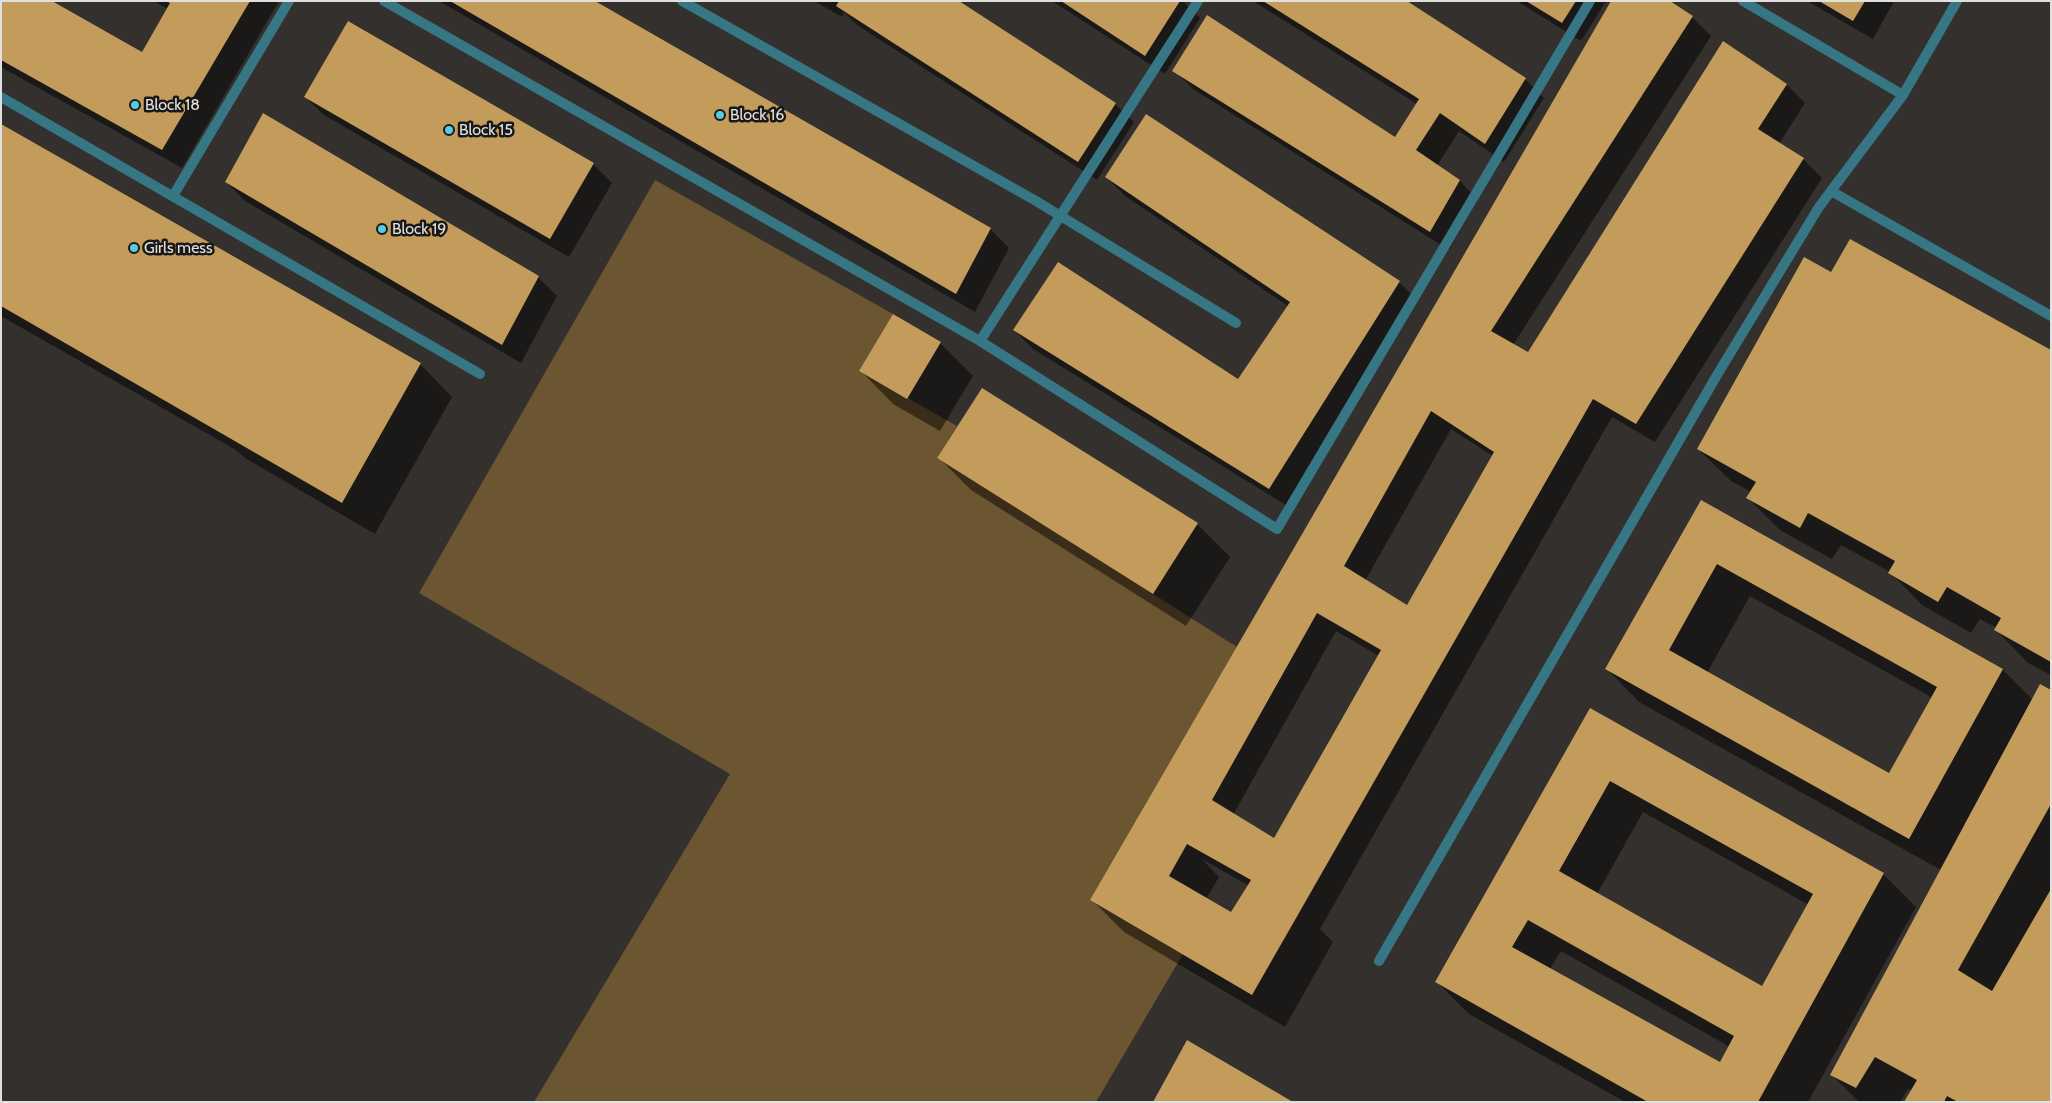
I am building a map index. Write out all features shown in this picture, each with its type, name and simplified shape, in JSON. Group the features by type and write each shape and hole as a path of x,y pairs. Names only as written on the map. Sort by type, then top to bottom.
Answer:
{"lane":[{"path":"172,196 289,1"},
{"path":"384,1 980,341 1277,529 1590,1"},
{"path":"682,1 1059,216 1236,323"},
{"path":"980,341 1198,1"},
{"path":"1743,1 1903,95"},
{"path":"1379,961 1717,375 1819,207 1903,95 1957,1"},
{"path":"1,97 480,374"},
{"path":"1831,191 2051,316"}],"shaded area":[{"path":"655,180 893,314 860,371 957,426 937,458 1237,647 1139,816 1183,954 1096,1102 534,1102 730,774 419,593"}],"building":[{"name":"Block 18","path":"1,1 52,1 142,52 170,3 166,1 250,1 162,150 1,60"},
{"name":"Block 16","path":"450,1 595,1 991,228 956,294"},
{"path":"839,1 959,1 1116,103 1078,162 836,6"},
{"path":"1061,1 1180,1 1145,56"},
{"path":"1263,1 1407,1 1526,78 1485,144 1440,113 1416,150 1460,180 1430,232 1172,71 1207,15 1395,137 1419,99"},
{"path":"1526,1 1576,1 1562,23"},
{"path":"1611,1 1670,1 1693,16 1491,331 1528,352 1723,41 1787,84 1758,129 1804,158 1636,424 1593,399 1252,995 1090,900","holes":["1431,411 1494,452 1407,605 1344,566","1317,613 1381,650 1274,838 1212,800","1187,844 1251,880 1231,912 1169,876"]},
{"path":"1819,1 1865,1 1853,21"},
{"name":"Block 15","path":"348,21 594,163 550,239 304,97"},
{"name":"Block 19","path":"263,113 539,276 502,345 225,182"},
{"path":"1146,114 1400,281 1269,489 1013,330 1058,262 1238,379 1290,302 1105,177"},
{"path":"1,124 421,363 342,503 1,306"},
{"path":"1850,239 2051,350 2051,662 1994,630 2001,618 1947,587 1938,602 1888,573 1895,561 1808,513 1800,528 1746,498 1756,482 1697,449 1804,257 1831,272"},
{"path":"893,314 941,342 907,399 859,371"},
{"path":"982,388 1198,523 1153,594 937,458"},
{"path":"1701,500 2003,669 1909,839 1605,669","holes":["1717,564 1937,687 1889,773 1669,650"]},
{"path":"2040,684 2051,690 2051,804 1958,970 1992,991 2051,889 2051,1102 1958,1102 1947,1096 1944,1102 1904,1102 1917,1080 1875,1057 1856,1088 1830,1075"},
{"path":"1590,708 1884,873 1758,1102 1648,1102 1435,982","holes":["1610,781 1813,894 1762,986 1559,871","1528,920 1734,1036 1720,1062 1512,947"]},
{"path":"1187,1040 1293,1102 1153,1102"}],"place":[{"name":"Block 18","path":"135,105"},
{"name":"Block 16","path":"720,115"},
{"name":"Block 15","path":"449,130"},
{"name":"Block 19","path":"382,229"},
{"name":"Girls mess","path":"134,248"}]}
